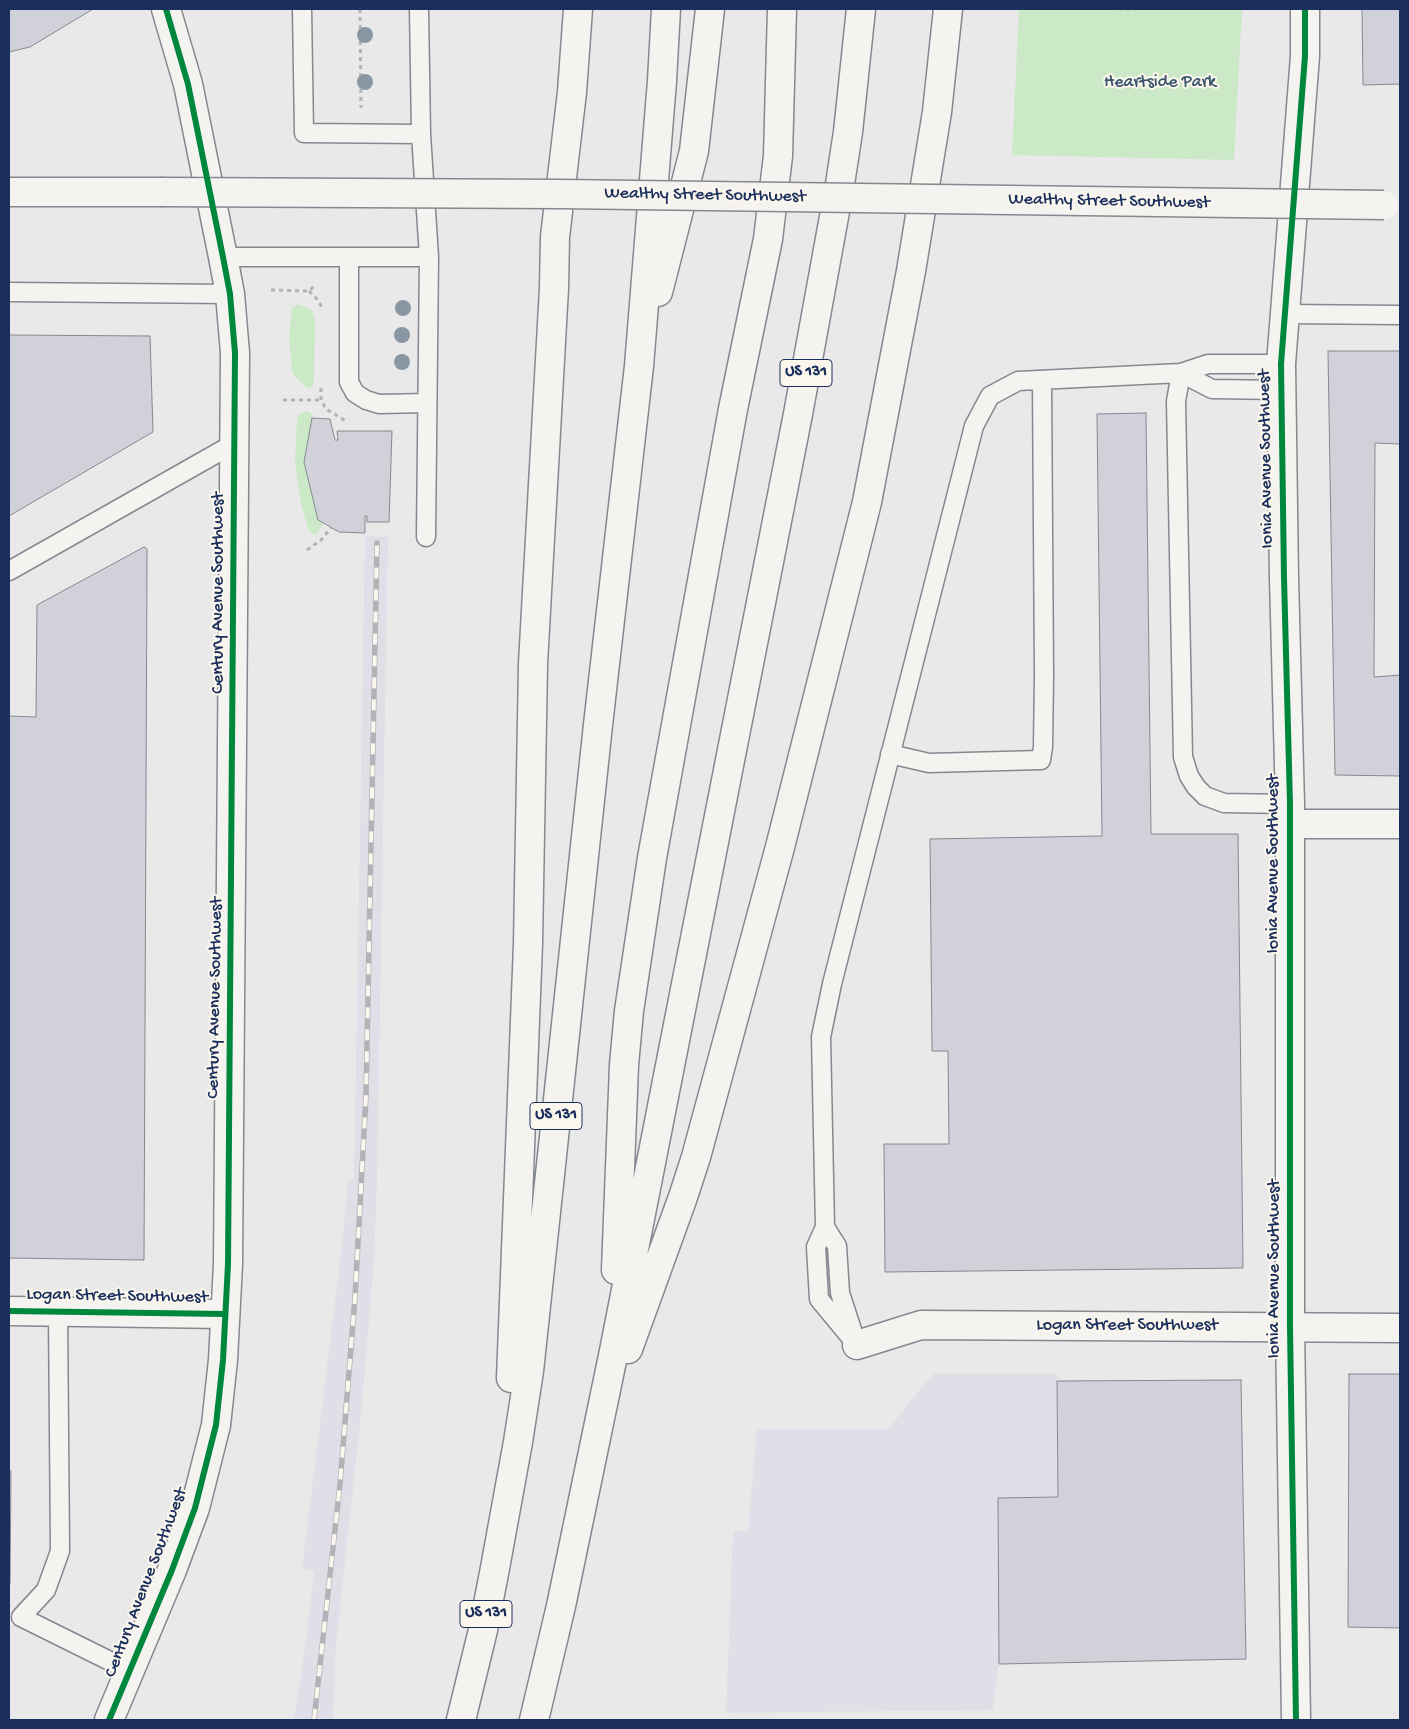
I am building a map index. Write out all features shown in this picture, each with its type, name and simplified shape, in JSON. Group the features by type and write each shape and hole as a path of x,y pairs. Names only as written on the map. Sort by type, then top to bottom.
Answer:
{"main road":[{"name":"Century Avenue Southwest","path":"109,1720 195,1508 216,1425 223,1360 228,1255 235,352 230,294 223,257 188,84 166,9"},
{"path":"506,1506 528,944 532,664 554,288 555,237 572,92 578,9"},
{"name":"US 131","path":"460,1720 483,1630 518,1442 529,1371 598,725 639,366 666,9"},
{"path":"639,366 694,151 710,9"},
{"path":"614,1351 624,1065 630,1011 652,858 733,409 768,239 778,156 782,9"},
{"name":"US 131","path":"534,1720 561,1606 614,1351 798,414 840,184 848,132 861,9"},
{"path":"596,1435 680,1206 696,1157 782,837 867,502 911,272 937,112 948,9"},
{"name":"Ionia Avenue Southwest","path":"1296,1720 1290,1327 1290,814 1281,377 1284,314 1305,56 1305,9"},
{"name":"Wealthy Street Southwest","path":"9,192 560,194 1392,205"},
{"path":"1290,814 1400,824"},
{"name":"Logan Street Southwest","path":"9,1312 225,1314"},
{"name":"Logan Street Southwest","path":"857,1345 921,1325 1400,1328"}],"lane":[{"path":"302,9 304,133 421,134"},
{"path":"419,9 421,134 429,257 426,537"},
{"path":"223,257 429,257"},
{"path":"348,257 348,382 355,393 379,404 427,403"},
{"path":"9,292 230,294"},
{"path":"1284,314 1400,315"},
{"path":"857,1345 819,1299 816,1247 825,1227 820,1037 834,974 974,426 990,396 1018,381 1181,373 1208,364 1281,377"},
{"path":"1181,373 1212,389 1281,377"},
{"path":"1181,373 1176,401 1183,757 1189,776 1205,796 1224,803 1290,814"},
{"path":"890,754 929,763 1041,760 1043,748 1044,684 1042,381"},
{"path":"9,570 235,443"},
{"path":"58,1312 60,1551 46,1590 15,1617 130,1670"}],"path":[{"path":"360,9 361,108"},
{"path":"1119,9 1136,9"},
{"path":"271,290 309,291 314,286"},
{"path":"283,400 321,400"},
{"path":"306,550 321,540 331,528"}],"shaded area":[{"path":"365,536 388,537 374,1262 361,1415 336,1645 333,1720 294,1720 314,1572 302,1568 340,1263 348,1182 354,1179"},
{"path":"933,1374 1057,1374 1058,1497 998,1498 999,1664 993,1710 726,1713 733,1531 748,1530 757,1429 888,1429"}],"green space":[{"name":"Heartside Park","path":"1019,9 1242,9 1234,160 1012,155"},
{"path":"298,304 312,311 315,319 314,383 312,387 308,388 296,378 292,371 289,337 292,308"},
{"path":"306,411 311,413 312,418 304,462 318,520 324,524 316,534 313,534 308,529 301,504 295,462 297,419 299,415"}],"building":[{"path":"9,9 93,9 30,47 9,52"},
{"path":"1362,9 1400,9 1400,84 1363,85"},
{"path":"9,335 150,336 153,432 9,516"},
{"path":"1328,351 1400,351 1400,444 1375,443 1374,677 1400,675 1400,776 1335,775"},
{"path":"1146,413 1151,834 1238,834 1243,1268 885,1272 884,1144 949,1144 948,1051 932,1051 930,839 1102,836 1097,414"},
{"path":"312,418 330,419 335,440 338,440 337,431 392,431 389,522 367,522 367,516 365,516 365,533 339,532 318,520 304,462"},
{"path":"144,547 147,549 147,559 144,1260 9,1258 9,716 36,717 37,605"},
{"path":"1349,1374 1400,1374 1400,1628 1348,1627"},
{"path":"1241,1380 1246,1659 999,1664 998,1498 1058,1497 1057,1381"},
{"path":"9,1470 11,1471 10,1584 9,1584"}],"railway":[{"path":"314,1720 340,1484 355,1297 366,1096 377,543"}],"cycle path":[{"path":"109,1720 172,1570 195,1508 216,1425 223,1360 228,1264 235,353 230,294 223,257 188,84 166,9"},
{"path":"1296,1720 1290,1327 1290,804 1281,364 1305,56 1305,9"},
{"path":"9,1311 225,1314"}]}
